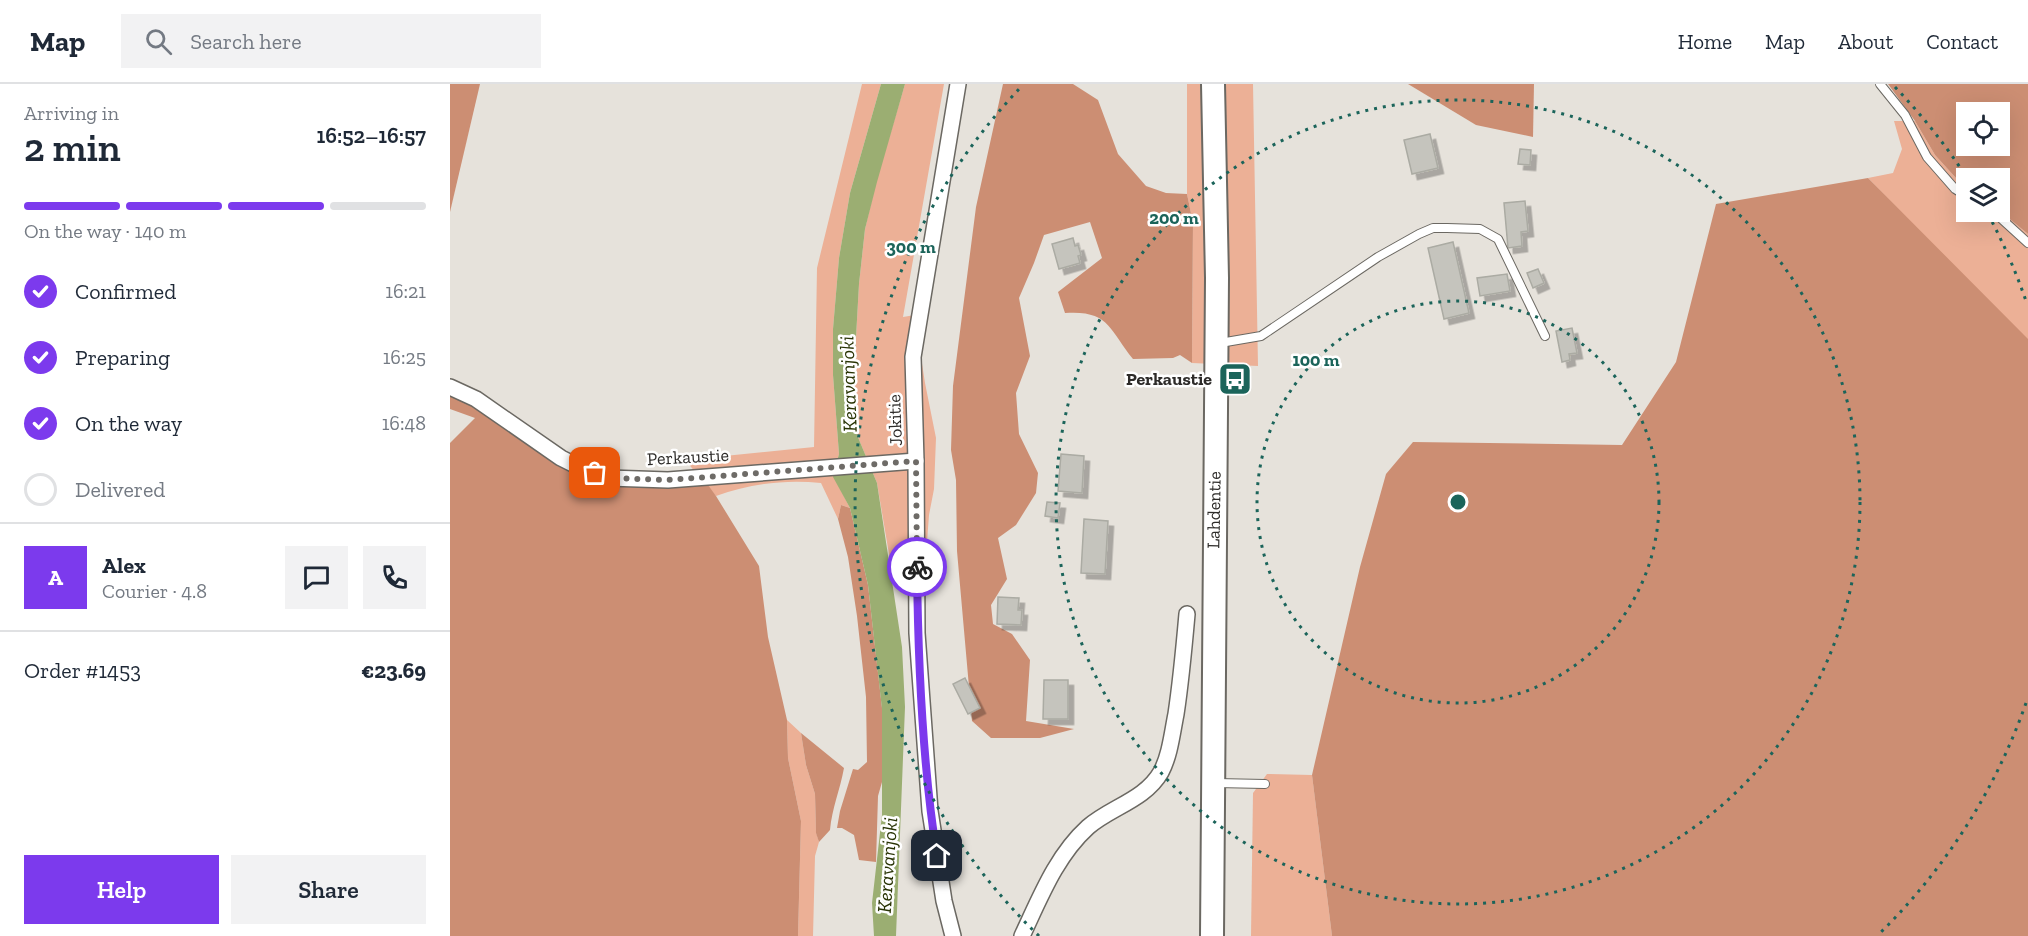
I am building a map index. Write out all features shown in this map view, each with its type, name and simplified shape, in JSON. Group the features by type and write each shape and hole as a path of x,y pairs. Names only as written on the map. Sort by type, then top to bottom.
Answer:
{"main road":[{"name":"Lahdentie","path":"1212,936 1217,278 1213,84"}],"street":[{"name":"Jokitie","path":"953,936 944,902 930,811 917,633 913,357 958,84"},
{"name":"Perkaustie","path":"450,387 476,399 561,458 609,478 668,480 916,461"},
{"path":"1022,936 1054,870 1074,841 1090,825 1149,788 1161,772 1172,737 1182,675 1187,614"}],"lane":[{"path":"1881,84 1905,115 1927,157 1956,190"},
{"path":"2005,222 2028,243"},
{"path":"1215,344 1261,336 1378,257 1433,228 1480,229 1498,239 1545,336"},
{"path":"1212,783 1265,784"}],"shaded area":[{"path":"450,84 480,84 450,212"},
{"path":"862,84 881,84 850,193 839,258 833,329 833,375 839,454 834,477 850,508 841,505 838,519 821,483 768,484 742,488 716,496 685,460 814,447 817,268"},
{"path":"905,84 944,84 903,317 927,313 921,357 936,438 927,560 890,560 877,483 855,430 854,373 865,229 876,182"},
{"path":"1003,84 1073,84 1098,100 1118,154 1146,186 1166,193 1187,194 1193,223 1192,363 1180,355 1173,358 1133,359 1113,330 1100,318 1080,313 1065,313 1058,292 1102,258 1090,222 1044,235 1019,298 1030,356 1016,393 1019,434 1038,473 1036,493 1016,525 998,538 1007,579 991,605 993,624 1012,634 1030,660 1026,721 1074,729 1040,738 991,738 972,721 957,551 956,480 951,450 953,386 976,207"},
{"path":"1187,84 1253,84 1258,366 1192,363 1193,223 1187,194"},
{"path":"1408,84 1534,84 1533,137 1476,125"},
{"path":"1888,84 2028,84 2028,234 2010,219 2010,168 1956,168 1956,178 1935,155 1915,121"},
{"path":"1894,121 1915,121 1935,155 1956,178 1956,222 2010,222 2010,219 2028,234 2028,343 1868,178 1893,173 1902,149"},
{"path":"1868,178 2028,339 2028,936 1332,936 1312,775 1360,567 1386,474 1413,442 1622,445 1676,362 1716,204"},
{"path":"450,392 479,407 553,461 606,485 665,488 708,485 716,496 759,566 768,637 787,720 788,758 801,821 798,936 450,936 450,443 475,418 450,409"},
{"path":"841,505 850,508 868,585 882,708 882,782 878,796 876,862 859,860 854,835 842,828 837,828 853,769 858,770 867,762 866,697 848,557 838,519"},
{"path":"787,720 801,733 806,765 815,794 816,832 819,842 815,856 813,936 798,936 801,821 788,758"},
{"path":"801,733 844,768 830,830 819,842 816,833 815,794 806,765"},
{"path":"1267,774 1312,775 1332,936 1251,936 1253,793"}],"water":[{"name":"Keravanjoki","path":"881,84 905,84 865,229 854,373 855,430 877,483 902,647 905,707 896,936 874,936 872,903 882,815 882,709 868,585 850,508 833,477 839,454 833,375 833,329 839,258 850,193"}],"building":[{"path":"1430,134 1438,168 1412,174 1404,140"},
{"path":"1520,149 1531,150 1530,165 1518,164"},
{"path":"1525,201 1528,231 1521,232 1522,246 1508,248 1504,203"},
{"path":"1073,238 1081,255 1078,256 1080,263 1059,269 1052,244"},
{"path":"1453,242 1469,313 1444,319 1428,248"},
{"path":"1538,269 1544,283 1533,288 1527,273"},
{"path":"1507,274 1510,291 1480,296 1477,278"},
{"path":"1572,328 1577,353 1569,354 1570,360 1562,362 1556,331"},
{"path":"1061,454 1084,456 1082,493 1058,491"},
{"path":"1047,502 1060,503 1058,518 1045,516"},
{"path":"1084,519 1108,521 1105,574 1081,573"},
{"path":"998,597 1019,598 1018,610 1022,610 1021,625 997,624"},
{"path":"965,678 980,708 968,714 953,684"},
{"path":"1044,680 1068,680 1068,719 1043,719"}],"way so far":[{"path":"595,473 609,478 668,480 916,461 917,567"}],"place":[{"name":"Perkaustie","path":"1235,379"}],"route":[{"path":"917,567 917,633 930,811 937,856"}]}
